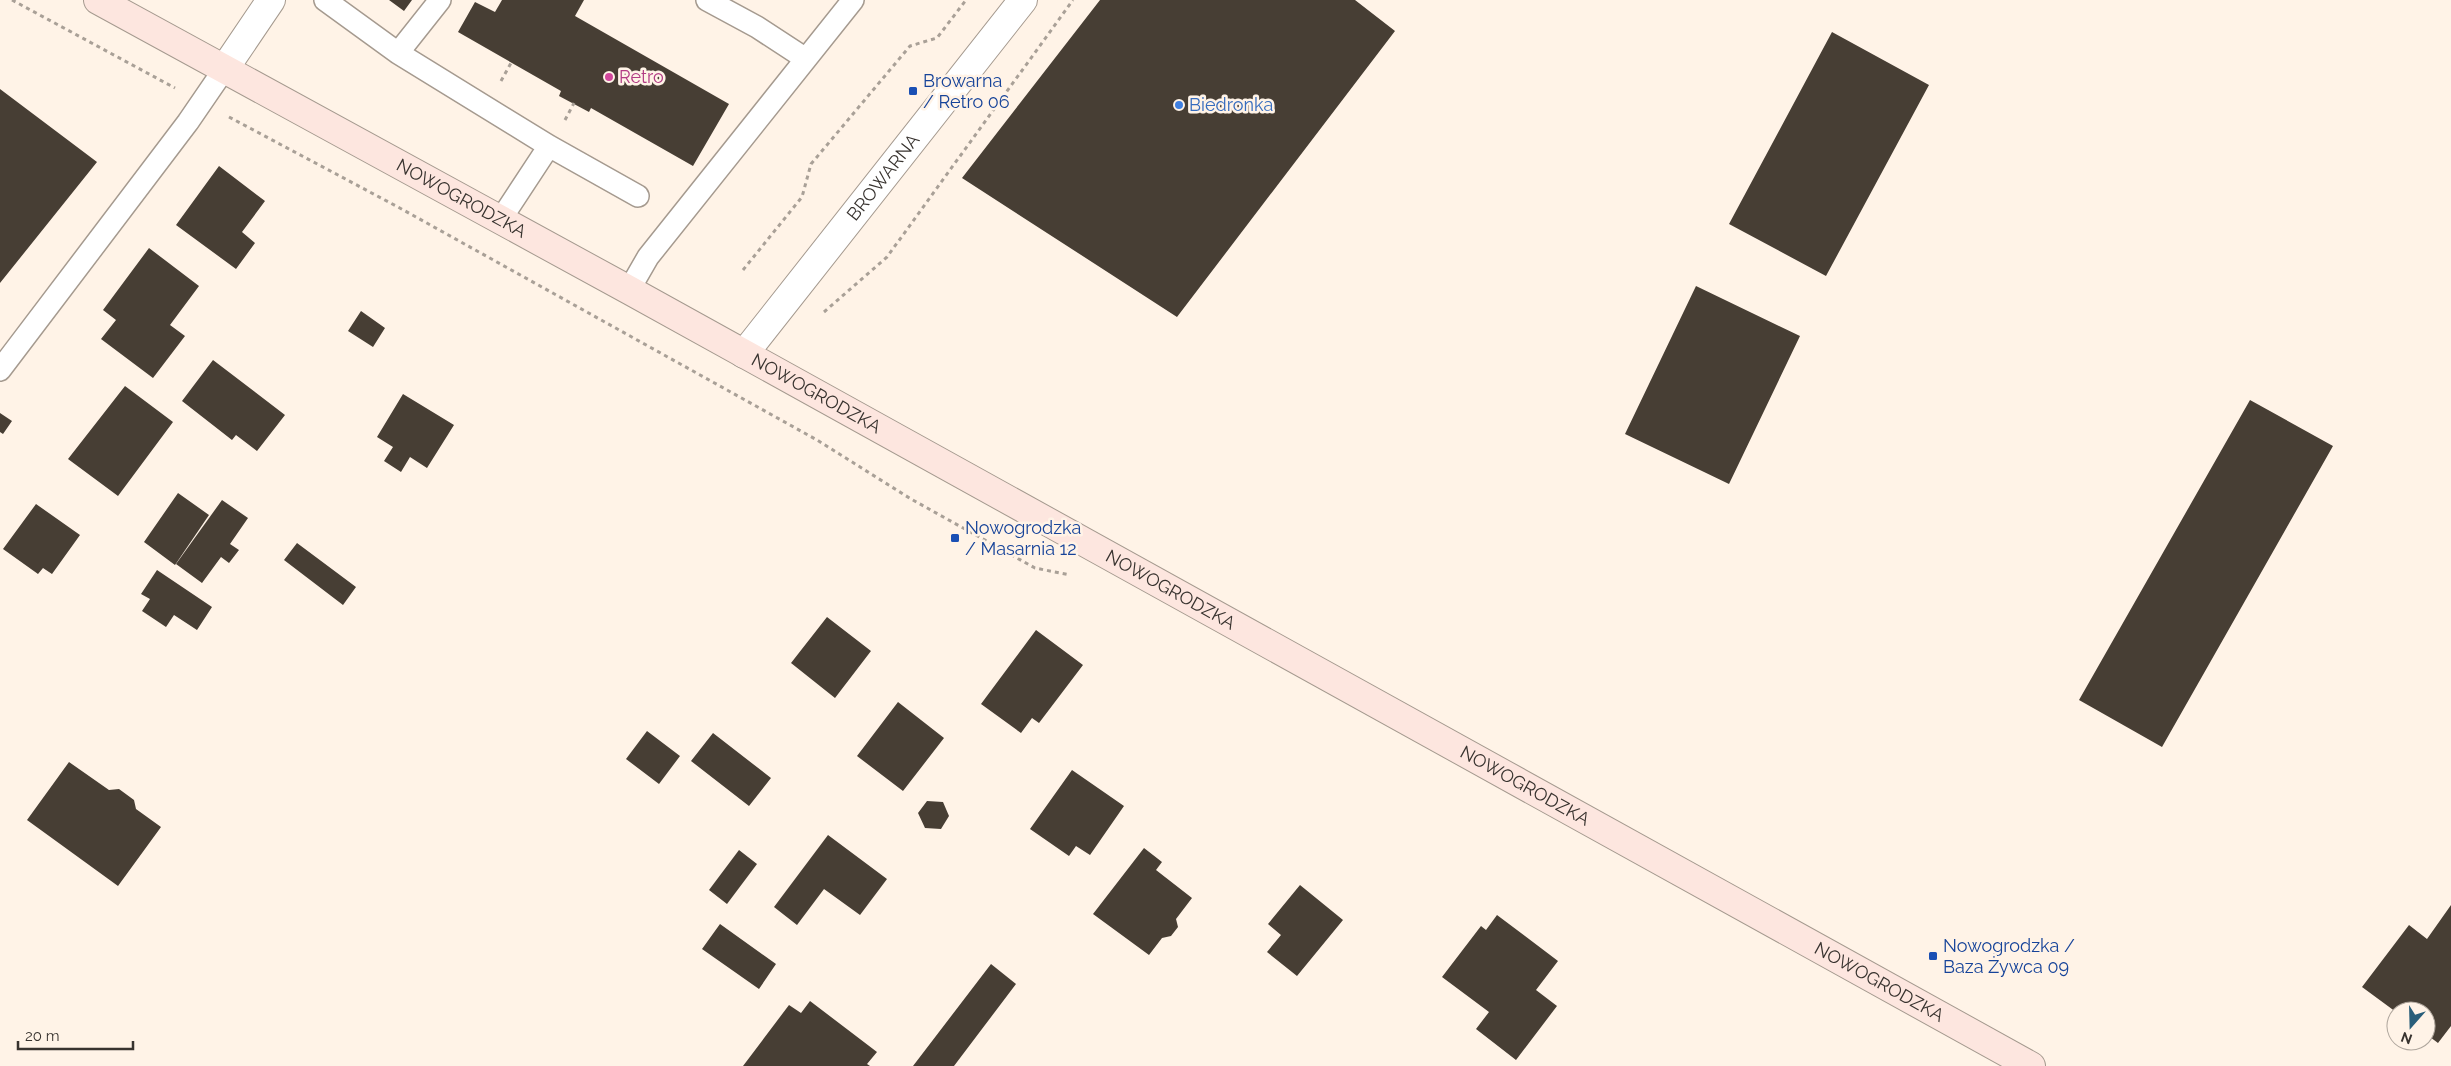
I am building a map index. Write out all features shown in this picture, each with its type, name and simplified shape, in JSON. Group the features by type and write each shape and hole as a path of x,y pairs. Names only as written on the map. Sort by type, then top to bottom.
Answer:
{"main road":[{"name":"NOWOGRODZKA","path":"98,0 501,219 2031,1066"}],"street":[{"path":"225,68 271,0"},
{"name":"BROWARNA","path":"744,354 1023,0"}],"lane":[{"path":"325,0 398,53 549,146 638,196"},
{"path":"398,53 440,0"},
{"path":"707,0 757,27 806,60"},
{"path":"629,290 648,257 854,0"},
{"path":"0,370 188,122 225,68"},
{"path":"501,219 549,146"}],"path":[{"path":"743,270 802,197 811,164 910,46 936,38 966,0"},
{"path":"819,315 887,257 1073,0"}],"building":[{"path":"389,0 412,0 404,11"},
{"name":"Retro","path":"502,0 584,0 575,16 729,104 693,166 591,108 589,112 559,96 561,91 458,32 475,2 495,12"},
{"name":"Biedronka","path":"1100,0 1355,0 1395,31 1177,317 962,178"},
{"path":"1832,32 1929,85 1826,276 1729,224"},
{"path":"0,89 97,162 0,283"},
{"path":"219,166 265,201 242,232 255,243 236,269 176,225"},
{"path":"149,248 199,286 170,325 185,336 153,378 101,339 116,320 103,310"},
{"path":"1696,286 1800,336 1729,484 1625,434"},
{"path":"361,311 385,328 373,347 348,331"},
{"path":"213,360 285,415 257,451 236,435 232,440 182,401"},
{"path":"125,386 173,422 118,496 68,459"},
{"path":"403,394 454,425 427,468 410,457 401,472 384,461 393,447 377,437"},
{"path":"2250,400 2333,446 2162,747 2079,700"},
{"path":"0,413 12,421 3,434 0,432"},
{"path":"178,493 209,515 175,565 144,542"},
{"path":"222,500 248,518 230,544 239,550 229,563 221,557 202,583 176,564"},
{"path":"36,504 80,535 52,574 43,568 38,574 3,549"},
{"path":"297,543 356,587 343,605 284,560"},
{"path":"157,570 212,607 197,630 174,615 166,627 142,611 150,599 141,594"},
{"path":"827,617 871,651 835,698 791,663"},
{"path":"1036,630 1083,665 1039,723 1032,718 1021,733 981,704"},
{"path":"898,702 944,738 903,791 857,756"},
{"path":"647,731 680,756 659,784 626,759"},
{"path":"713,733 771,778 749,806 691,761"},
{"path":"69,762 109,790 119,789 134,800 136,809 161,827 118,886 27,820"},
{"path":"1072,770 1124,806 1090,855 1076,846 1069,856 1030,829"},
{"path":"927,801 943,802 949,816 941,829 925,828 918,813"},
{"path":"828,835 887,879 860,915 824,889 797,925 774,907"},
{"path":"1144,848 1162,862 1156,870 1192,898 1176,919 1178,927 1171,936 1162,938 1149,955 1093,914"},
{"path":"739,850 757,864 727,904 709,890"},
{"path":"1300,885 1343,920 1297,976 1267,952 1281,935 1268,924"},
{"path":"2451,905 2451,1026 2438,1043 2436,1042 2436,1001 2386,1001 2386,1005 2362,987 2409,925 2427,939"},
{"path":"1497,915 1558,961 1536,990 1557,1006 1516,1060 1476,1029 1489,1012 1442,977 1481,926 1486,930"},
{"path":"720,924 776,964 759,989 702,949"},
{"path":"991,964 1016,984 954,1066 913,1066"},
{"path":"810,1001 877,1052 867,1064 870,1066 743,1066 789,1005 801,1013"}],"place":[{"name":"Retro","path":"609,77"},
{"name":"Browarna / Retro 06","path":"913,91"},
{"name":"Biedronka","path":"1179,105"},
{"name":"Nowogrodzka / Masarnia 12","path":"955,538"},
{"name":"Nowogrodzka / Baza Żywca 09","path":"1933,956"}]}
